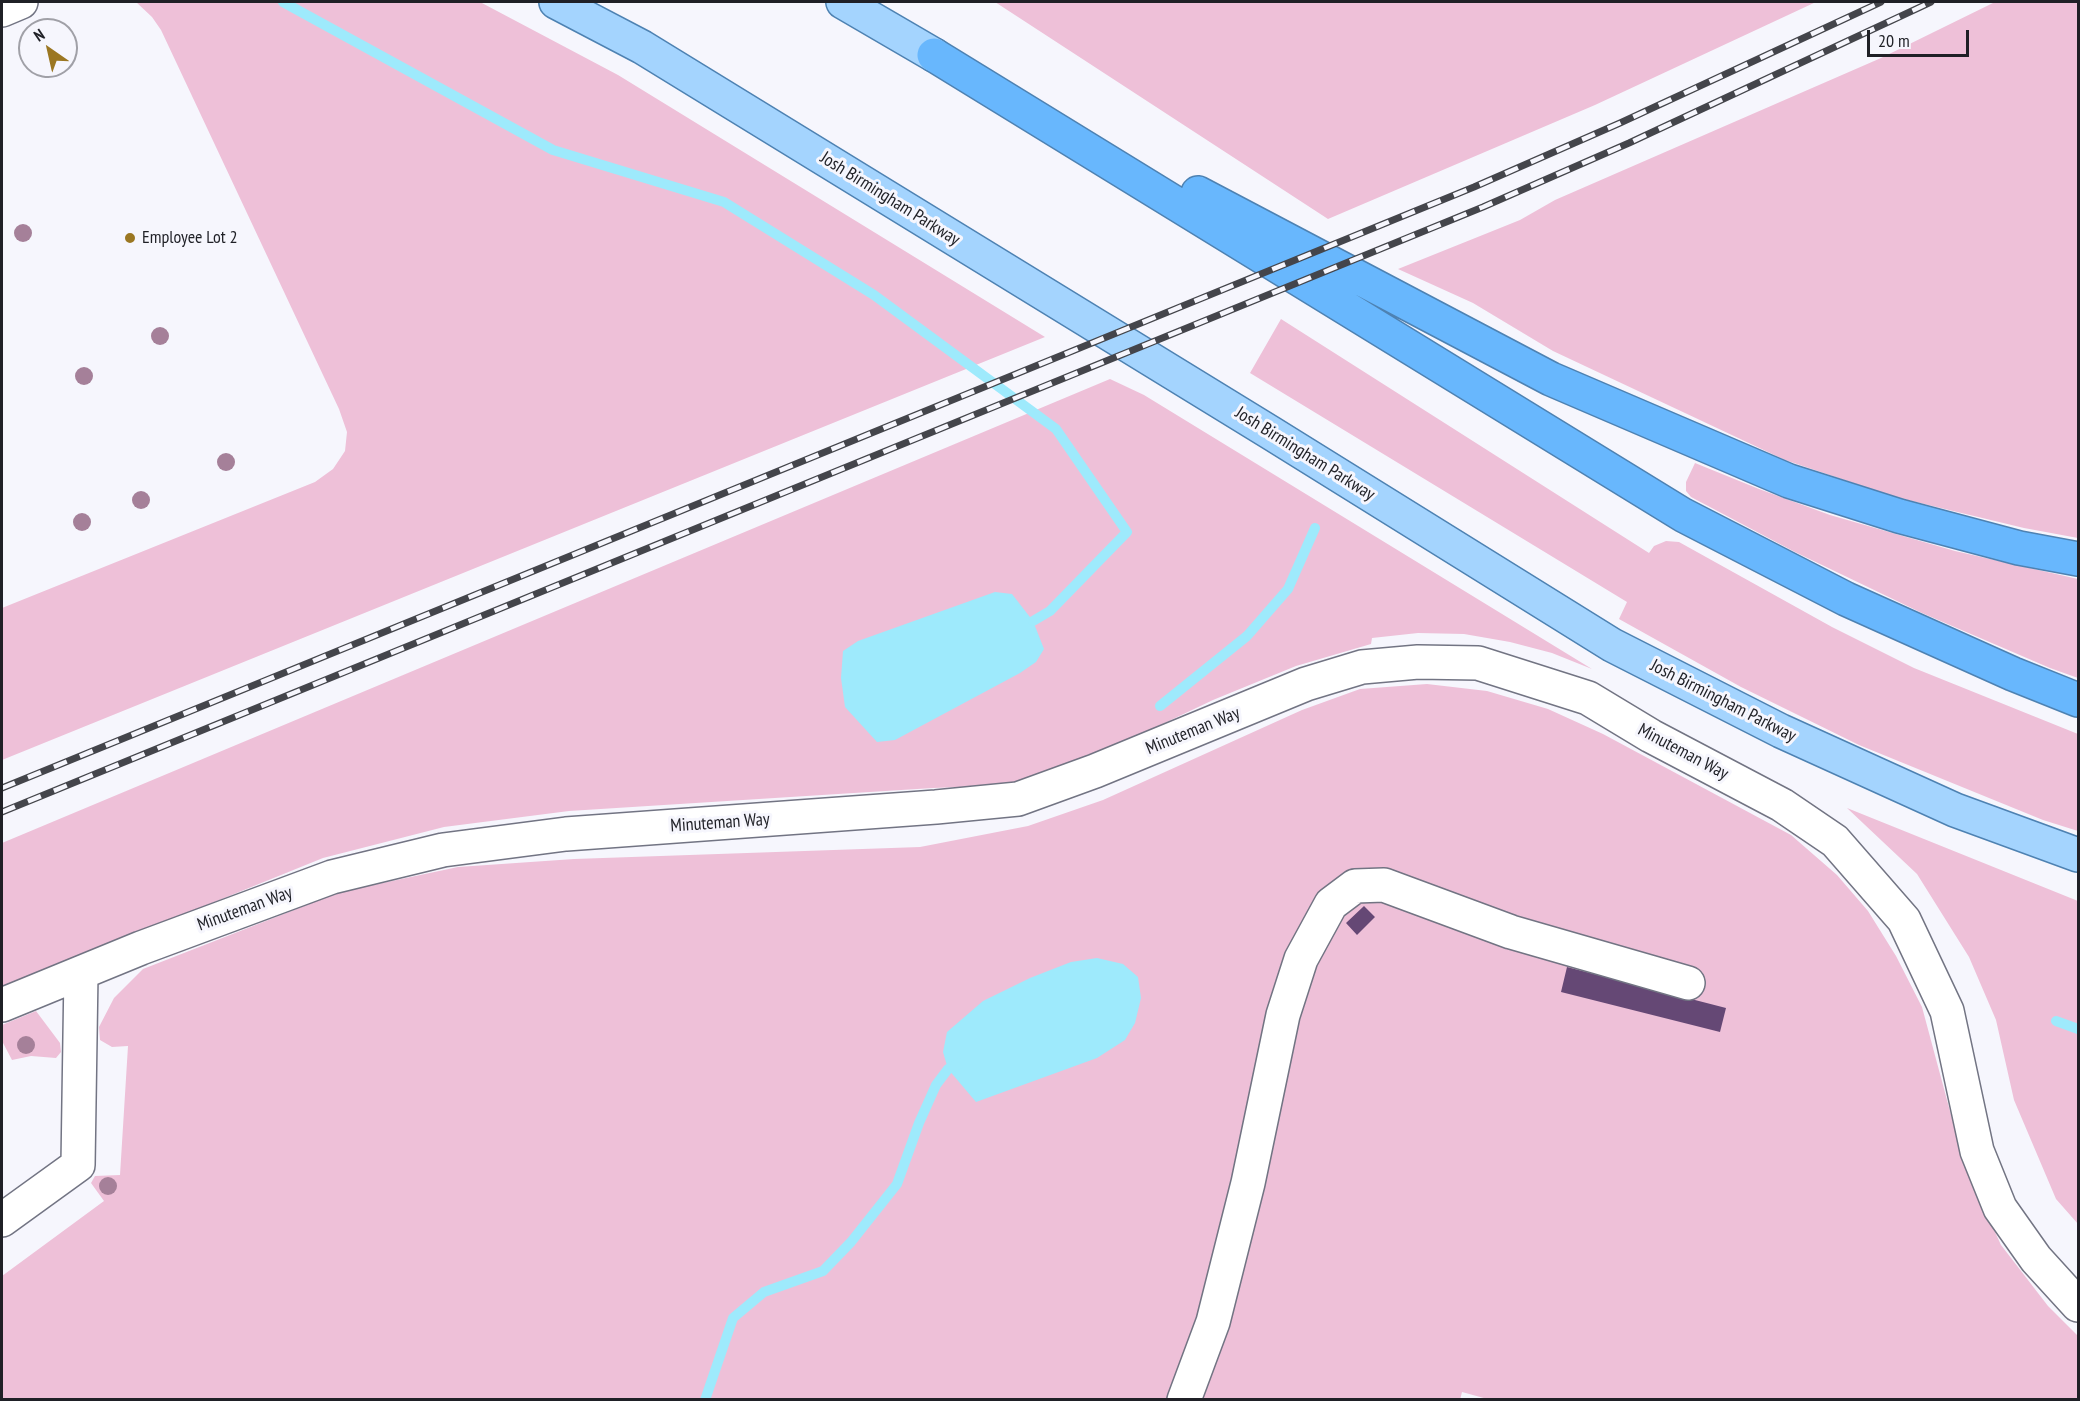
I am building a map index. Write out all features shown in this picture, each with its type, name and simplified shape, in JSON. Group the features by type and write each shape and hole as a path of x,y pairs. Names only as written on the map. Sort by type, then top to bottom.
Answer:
{"highway":[{"path":"934,55 1551,379 1789,481 1910,519 2019,548 2079,559"},
{"path":"934,55 1683,515 1846,599 2013,674 2079,700"}],"main road":[{"name":"Josh Birmingham Parkway","path":"556,2 642,47 1261,426 1612,645 1803,741 1954,810 2079,855"},
{"path":"843,2 934,55"}],"street":[{"path":"2,10 21,2"},
{"name":"Minuteman Way","path":"2,1005 141,948 333,877 443,850 566,834 1018,799 1095,771 1306,684 1362,667 1418,662 1478,663 1588,698 1651,736 1782,805 1835,841 1904,920 1947,1011 1977,1151 2000,1208 2036,1259 2079,1305"},
{"path":"1184,1400 1213,1322 1248,1183 1282,1015 1301,959 1331,904 1355,886 1384,885 1511,932 1688,983"},
{"path":"2,1220 78,1165 81,973"}],"shaded area":[{"path":"136,2 480,2 618,75 1045,337 2,760 2,608 315,482 333,469 345,451 347,432 339,409 161,30 152,17"},
{"path":"995,2 1816,2 1595,105 1328,219"},
{"path":"1995,2 2078,2 2078,538 2024,528 1895,497 1785,460 1553,351 1473,303 1398,269 1520,220 1555,200 1881,58"},
{"path":"1281,319 1649,553 1654,546 1666,541 1679,542 1832,627 1914,668 2078,734 2078,831 2043,820 1859,745 1741,687 1619,619 1627,602 1250,373"},
{"path":"1110,379 1144,395 1592,669 1552,653 1510,642 1464,634 1418,633 1372,638 1371,644 1296,666 1213,700 1089,759 1014,785 569,811 444,827 323,858 2,988 2,843"},
{"path":"1695,463 1830,515 1955,551 2078,579 2078,678 1922,613 1795,552 1691,497 1686,491 1686,482"},
{"path":"1427,684 1487,691 1548,709 1603,734 1791,835 1837,875 1868,911 1896,956 1922,1007 1965,1167 2001,1245 2048,1306 2078,1336 2078,1399 1491,1400 1462,1392 1460,1400 2,1399 2,1276 104,1201 91,1183 95,1176 120,1175 128,1046 112,1047 100,1040 99,1027 114,998 143,969 340,892 458,867 574,859 920,847 1028,826 1103,800 1302,710 1360,689"},
{"path":"1847,808 2078,901 2078,1224 2056,1199 2014,1100 1996,1020 1969,957 1917,874"},
{"path":"36,1011 60,1043 61,1052 56,1058 31,1056 12,1060 2,1041 2,1025"}],"water":[{"path":"995,592 1012,594 1033,621 1044,649 1036,662 1020,673 895,740 877,742 845,707 841,678 843,651 858,641"},
{"path":"1097,958 1123,964 1138,977 1141,998 1135,1023 1125,1040 1097,1058 976,1102 948,1069 943,1052 947,1032 983,1001 1030,978 1071,962"}],"building":[{"path":"1364,906 1375,917 1357,935 1346,923"},
{"path":"1567,967 1726,1008 1720,1032 1561,992"}],"waterway":[{"path":"283,2 553,150 724,202 874,295 1056,429 1127,532 1050,611 1033,621"},
{"path":"1160,706 1247,636 1288,589 1315,528"},
{"path":"2056,1021 2078,1029"},
{"path":"705,1400 733,1318 764,1292 823,1271 851,1242 897,1184 919,1123 936,1085 948,1069 960,1063"}],"railway":[{"path":"2,788 1474,187 1620,123 1881,2"},
{"path":"2,812 1483,207 1629,143 1931,2"}],"place":[{"name":"Employee Lot 2","path":"130,238"}]}
